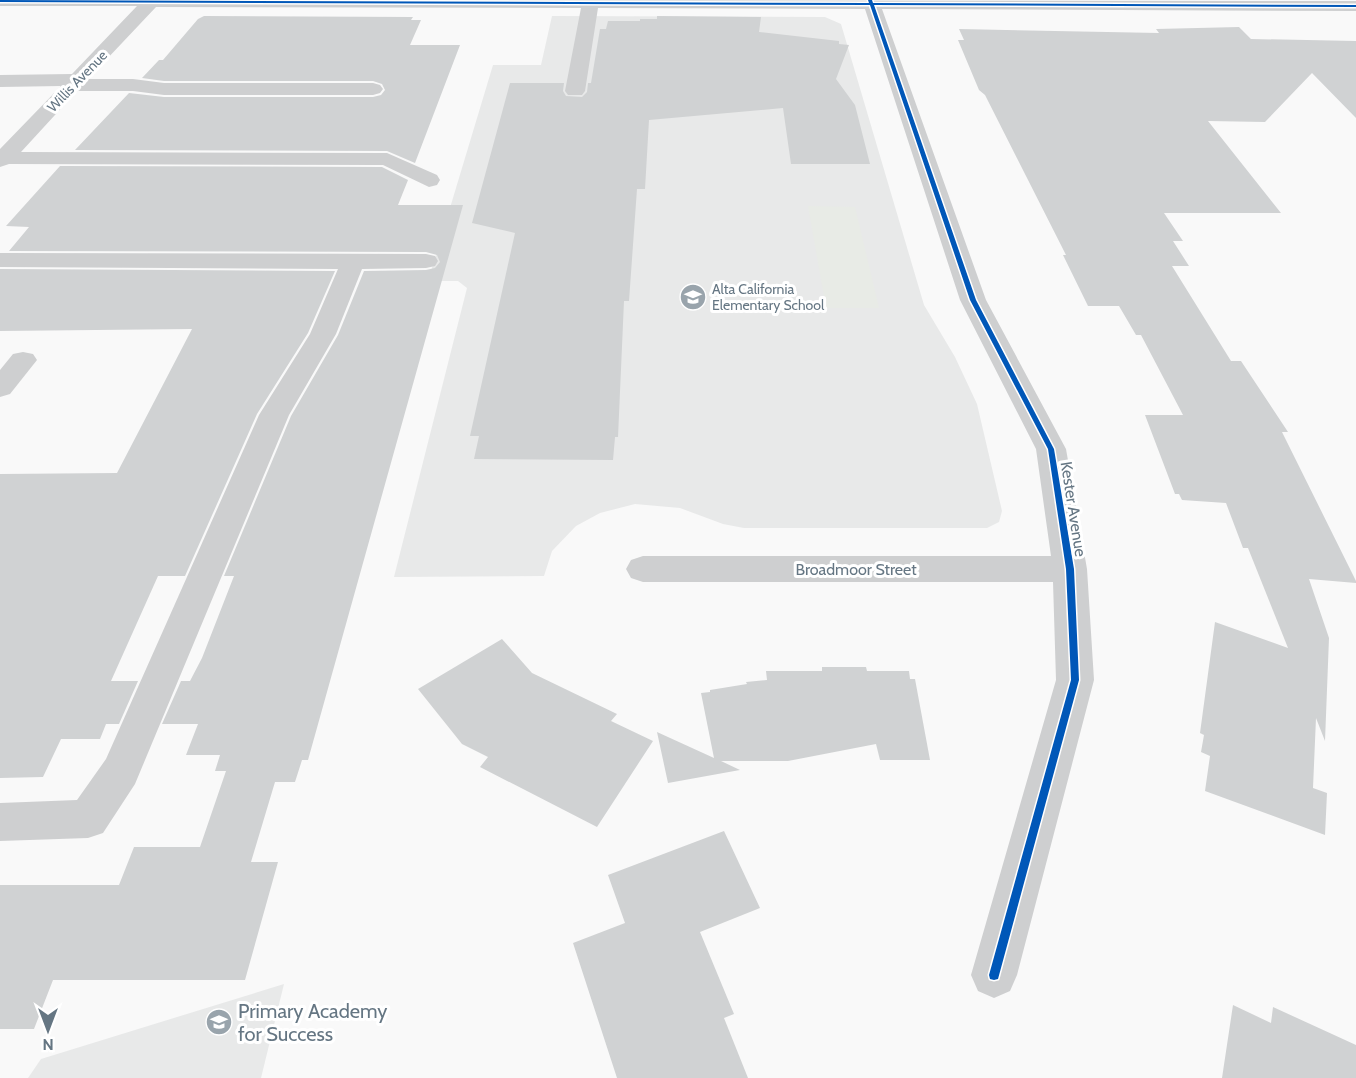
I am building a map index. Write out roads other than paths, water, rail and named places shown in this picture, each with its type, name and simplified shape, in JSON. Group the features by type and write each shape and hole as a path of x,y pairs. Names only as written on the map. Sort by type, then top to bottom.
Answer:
{"street":[{"path":"0,1 871,2 1356,6"},
{"name":"Willis Avenue","path":"2,159 153,1"},
{"name":"Kester Avenue","path":"871,2 973,300 1051,449 1070,570 1075,680 994,975"},
{"path":"575,91 590,3"},
{"path":"0,81 133,85 164,89 373,89"},
{"path":"2,159 387,159 429,180"},
{"path":"0,260 426,261"},
{"path":"0,822 88,819 122,771 274,416 323,334 353,262"},
{"path":"0,388 23,360"},
{"name":"Broadmoor Street","path":"643,570 1070,570"}],"place":[{"name":"Alta California Elementary School","path":"693,297"},
{"name":"Primary Academy for Success","path":"219,1022"}]}
